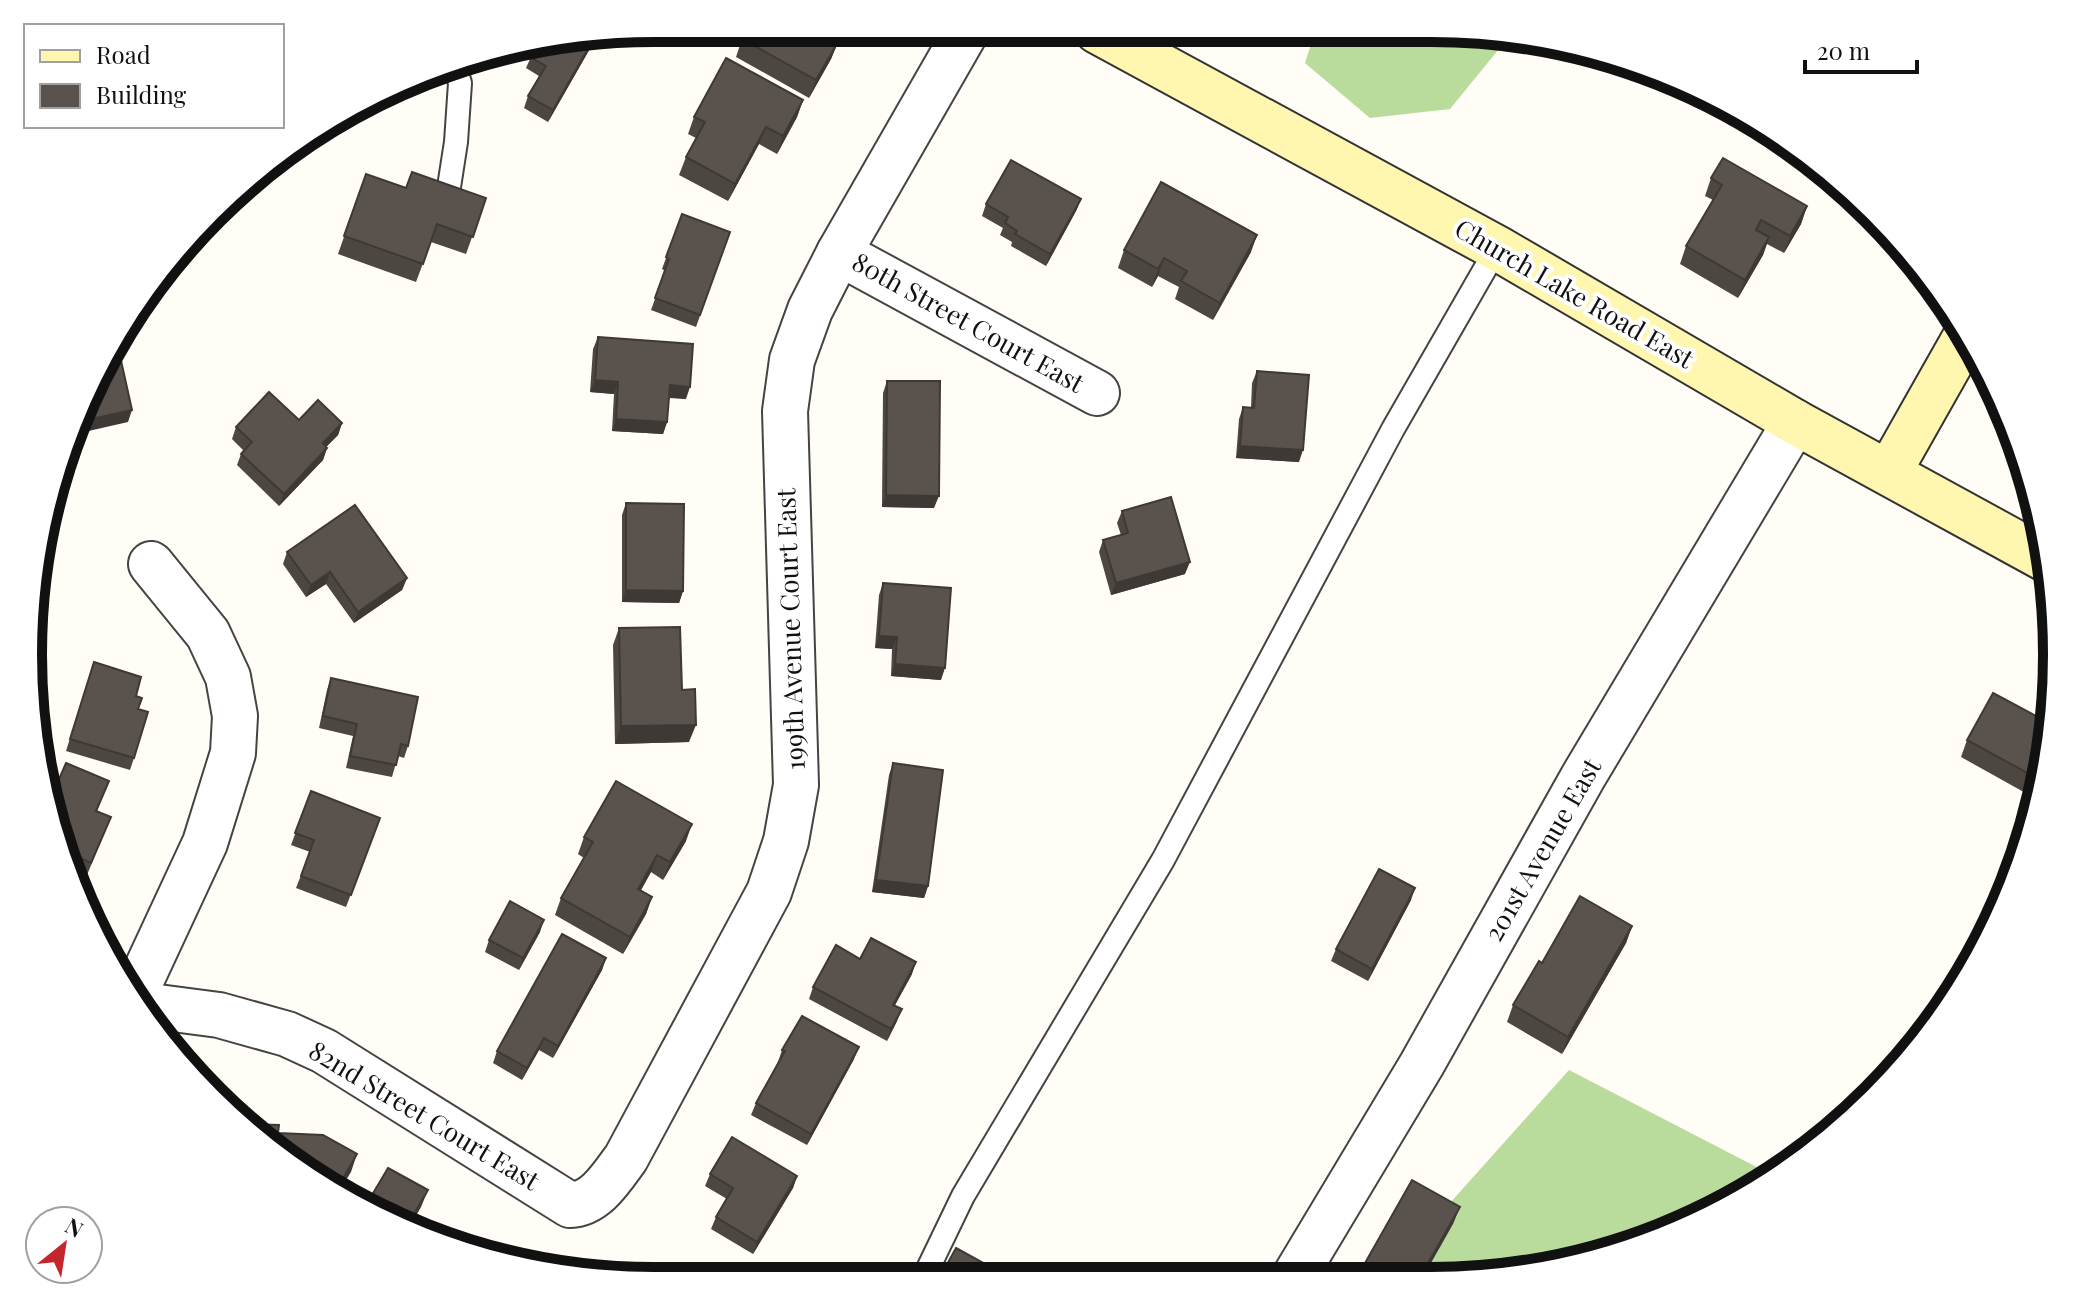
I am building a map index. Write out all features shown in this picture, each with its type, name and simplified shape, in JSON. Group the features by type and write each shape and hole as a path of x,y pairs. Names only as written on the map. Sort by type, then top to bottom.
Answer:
{"street":[{"name":"199th Avenue Court East","path":"570,1205 592,1197 607,1184 626,1158 769,892 786,841 796,785 785,411 792,360 799,336 839,253 960,42"},
{"name":"Church Lake Road East","path":"1117,42 1497,248 1795,422 2034,553"},
{"name":"80th Street Court East","path":"839,253 1097,393"},
{"path":"1889,472 1960,346"},
{"name":"201st Avenue East","path":"1300,1267 1422,1064 1583,777 1795,422"},
{"path":"140,988 205,843 233,753 235,716 228,677 208,634 151,564"},
{"name":"82nd Street Court East","path":"152,1005 219,1015 287,1034 324,1051 570,1205"}],"lane":[{"path":"449,187 456,142 460,83 458,75"},
{"path":"929,1267 963,1196 1163,860 1393,429 1497,248"}],"green space":[{"path":"1312,42 1430,42 1501,46 1450,109 1370,118 1305,63"},
{"path":"1569,1070 1762,1170 1701,1204 1665,1220 1589,1246 1510,1262 1393,1267"}],"building":[{"path":"747,42 838,42 816,80"},
{"path":"590,45 553,110 528,96 546,66 530,57"},
{"path":"726,58 803,100 783,136 766,127 735,184 686,157 705,122 694,117"},
{"path":"1723,158 1807,206 1790,236 1761,220 1756,230 1769,237 1745,280 1686,246 1722,185 1711,178"},
{"path":"1011,160 1081,199 1050,254 1015,234 1017,231 1005,223 1008,217 986,204"},
{"path":"412,172 486,198 473,237 437,224 423,264 344,236 366,174 406,188"},
{"path":"1161,182 1257,235 1220,303 1181,281 1187,271 1164,258 1158,269 1124,250"},
{"path":"682,214 730,232 700,315 655,298"},
{"path":"598,337 693,344 690,387 670,385 667,422 616,419 618,382 595,380"},
{"path":"120,356 132,410 89,420"},
{"path":"1257,371 1309,375 1303,450 1240,446 1243,407 1254,408"},
{"path":"887,381 940,381 939,496 886,495"},
{"path":"269,392 299,420 318,400 342,423 323,443 327,448 284,494 241,454 252,442 236,427"},
{"path":"1171,497 1190,562 1116,583 1103,540 1128,533 1122,511"},
{"path":"626,503 684,504 683,591 626,590"},
{"path":"355,505 407,578 358,612 330,572 311,585 287,552"},
{"path":"883,583 951,588 945,668 895,664 897,637 879,636"},
{"path":"680,627 682,690 695,689 696,725 621,726 619,628"},
{"path":"94,662 141,677 136,696 142,698 138,709 148,712 134,758 70,739"},
{"path":"331,678 418,697 408,746 401,744 396,765 350,756 357,724 323,716"},
{"path":"1993,693 2040,718 2031,775 1967,740"},
{"path":"66,763 109,781 96,811 111,817 91,863 77,857 57,784"},
{"path":"893,763 943,770 928,886 876,880"},
{"path":"616,781 692,824 670,862 657,855 638,889 652,897 630,937 561,898 593,842 584,837"},
{"path":"311,791 380,818 351,895 301,876 314,840 295,833"},
{"path":"1379,869 1415,888 1372,969 1336,949"},
{"path":"1580,896 1632,926 1568,1037 1513,1005 1539,961 1542,963"},
{"path":"510,901 544,920 523,958 489,940"},
{"path":"562,934 606,958 558,1046 544,1038 527,1068 497,1051"},
{"path":"871,938 916,962 893,1005 902,1009 891,1029 813,987 836,945 860,959"},
{"path":"802,1016 859,1047 811,1134 756,1103"},
{"path":"263,1124 279,1125 278,1133 323,1135 357,1154 342,1181"},
{"path":"732,1137 797,1176 757,1242 716,1217 733,1188 710,1174"},
{"path":"388,1168 428,1190 412,1217 357,1190 359,1187 372,1195"},
{"path":"1412,1180 1460,1207 1426,1267 1363,1267"},
{"path":"956,1248 991,1267 946,1267"}]}
